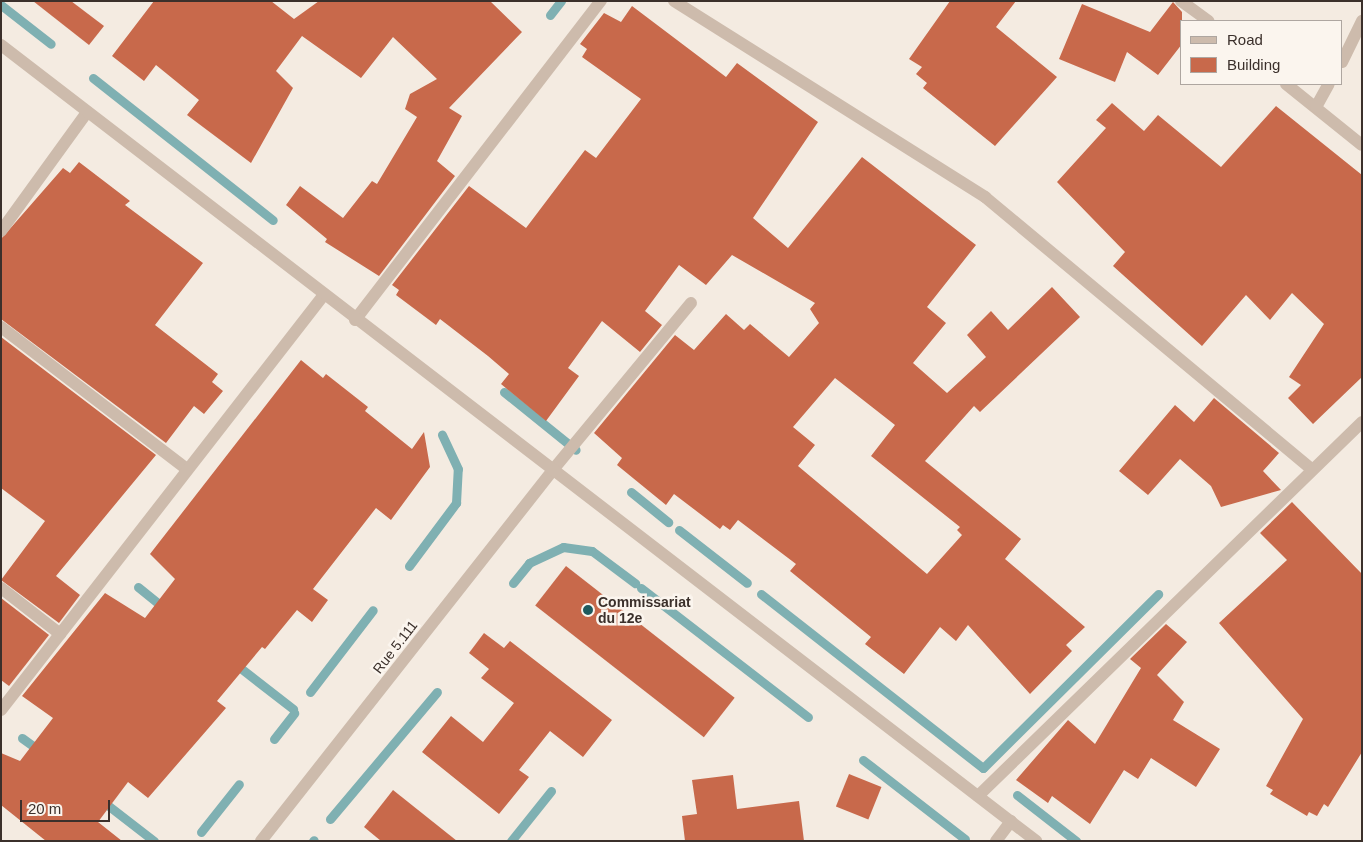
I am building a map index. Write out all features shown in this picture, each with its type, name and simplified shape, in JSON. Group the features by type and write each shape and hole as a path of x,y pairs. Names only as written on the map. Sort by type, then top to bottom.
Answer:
{"street":[{"path":"355,320 601,1"},
{"path":"674,1 986,197 1312,469"},
{"path":"1181,1 1207,20"},
{"path":"1343,60 1362,22"},
{"path":"1,45 323,296 1036,841"},
{"path":"1287,85 1362,145"},
{"path":"1316,107 1328,85"},
{"path":"1,231 87,112"},
{"path":"1,710 323,296"},
{"name":"Rue 5.111","path":"261,841 552,471 691,303"},
{"path":"1,326 187,469"},
{"path":"978,796 1362,422"},
{"path":"1,588 60,634"},
{"path":"996,841 1011,821"}],"building":[{"path":"33,1 71,1 104,26 89,45"},
{"path":"154,1 271,1 294,19 319,1 490,1 522,32 449,108 462,116 437,161 455,176 379,276 325,242 327,239 286,205 300,186 343,218 372,181 377,184 417,117 405,109 410,94 437,79 393,37 361,78 302,36 276,71 293,88 251,163 187,115 199,100 156,65 144,81 112,56"},
{"path":"950,1 1016,1 996,27 1057,77 995,146 923,88 927,83 916,74 922,67 909,59"},
{"path":"1173,2 1182,12 1182,20 1180,20 1180,47 1158,75 1127,52 1115,82 1059,59 1082,4 1150,32"},
{"path":"632,6 726,77 737,63 818,122 753,218 788,248 862,157 976,245 927,307 946,323 913,363 947,393 986,357 967,335 991,311 1008,330 1052,287 1080,317 980,412 974,406 925,461 1021,539 1005,559 1085,627 1066,645 1072,651 1030,694 968,625 956,641 940,627 904,674 865,644 871,637 790,571 796,564 738,520 730,530 723,525 720,529 674,494 666,505 617,465 622,458 594,433 675,335 694,350 726,314 744,330 750,324 789,357 819,323 810,309 815,303 732,255 706,285 679,265 645,311 662,325 640,352 602,321 568,368 579,376 546,421 501,384 509,374 488,356 440,319 436,325 396,295 399,290 392,285 469,186 526,228 585,150 596,158 641,99 582,57 587,49 580,44 604,13 621,22","holes":["835,378 895,425 871,456 960,527 957,530 962,535 927,574 798,466 815,445 793,427"]},
{"path":"1112,103 1144,131 1158,115 1221,167 1276,106 1362,175 1362,377 1313,424 1288,398 1301,385 1289,377 1324,324 1292,293 1270,320 1246,295 1202,346 1113,266 1125,252 1057,182 1106,128 1096,120"},
{"path":"79,162 130,201 125,205 203,263 155,325 218,374 212,382 223,391 204,414 194,406 166,443 1,319 1,239 63,168 70,173"},
{"path":"1,337 156,455 56,576 80,595 59,623 1,580 45,521 1,488"},
{"path":"301,360 323,378 326,374 368,407 365,411 412,449 424,432 430,467 391,520 376,508 313,589 328,600 312,622 297,610 265,649 262,647 217,701 226,708 148,798 128,782 98,822 122,841 46,841 1,805 1,753 20,761 53,718 22,696 105,593 145,618 175,579 150,554"},
{"path":"1214,398 1279,453 1263,471 1281,490 1221,507 1211,486 1180,459 1148,495 1119,471 1175,405 1194,422"},
{"path":"1292,502 1362,574 1362,752 1328,807 1324,804 1317,816 1309,812 1307,816 1270,794 1273,790 1266,786 1303,719 1219,623 1287,560 1260,533"},
{"path":"566,566 735,698 704,737 535,605"},
{"path":"1,598 49,635 9,686 1,680"},
{"path":"1166,624 1187,642 1157,675 1184,702 1173,720 1220,749 1196,787 1151,758 1138,779 1124,770 1090,824 1052,796 1048,803 1016,780 1068,720 1095,744 1141,668 1130,659"},
{"path":"484,633 504,648 510,641 612,720 583,757 550,731 519,770 529,777 499,814 422,752 451,716 483,742 514,703 481,678 489,669 469,653"},
{"path":"849,774 881,787 868,820 836,806"},
{"path":"733,775 737,809 799,801 804,841 685,841 682,816 697,814 692,780"},
{"path":"393,790 457,841 381,841 364,827"}],"waterway":[{"path":"550,15 561,1"},
{"path":"1,5 51,44"},
{"path":"93,78 273,220"},
{"path":"504,392 576,450"},
{"path":"409,566 456,503 458,469 442,434"},
{"path":"631,492 668,522"},
{"path":"679,530 747,583"},
{"path":"513,583 529,563 563,547 592,551 635,583"},
{"path":"138,587 165,609"},
{"path":"641,588 808,717"},
{"path":"761,594 983,768 1158,594"},
{"path":"310,692 373,610"},
{"path":"234,663 293,709"},
{"path":"330,819 437,692"},
{"path":"274,739 294,713"},
{"path":"22,738 40,751"},
{"path":"863,760 965,839"},
{"path":"201,832 239,784"},
{"path":"511,841 551,791"},
{"path":"1017,795 1076,841"},
{"path":"101,800 154,841"}],"place":[{"name":"Commissariat du 12e","path":"588,610"}]}
